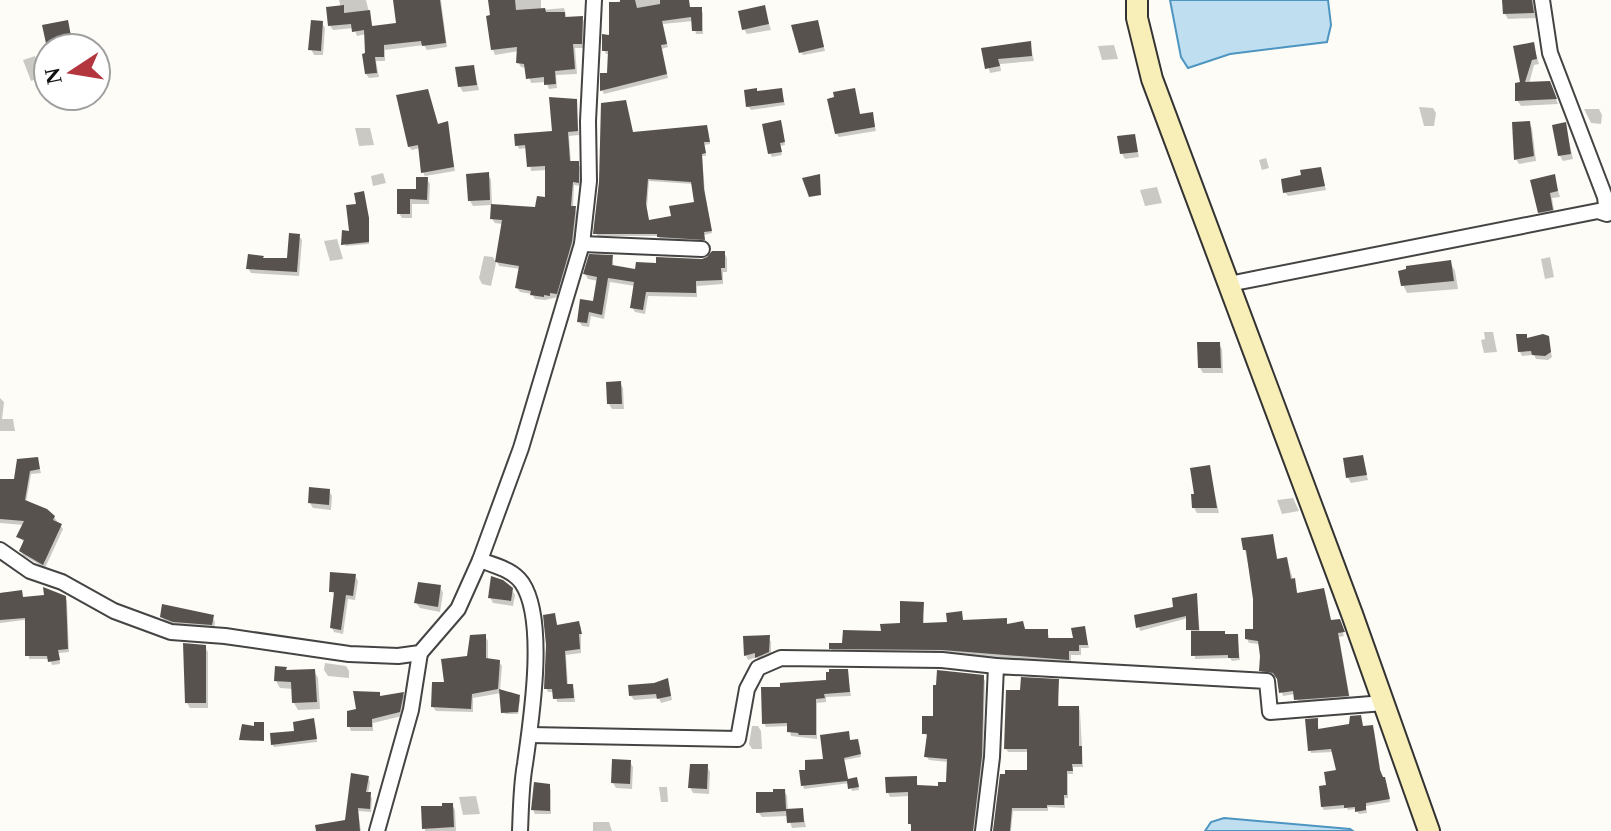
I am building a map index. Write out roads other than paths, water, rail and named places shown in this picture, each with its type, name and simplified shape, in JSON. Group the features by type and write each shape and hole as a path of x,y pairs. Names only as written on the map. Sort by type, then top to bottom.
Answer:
{"street":[{"path":"377,831 411,710 420,653 458,609 480,560 521,448 582,244 589,181 588,121 594,0"},
{"path":"1137,0 1137,18 1152,79 1429,831"},
{"path":"1229,284 1598,211 1607,214 1605,197 1550,53 1542,0"},
{"path":"582,244 702,249"},
{"path":"0,550 30,571 62,582 114,611 171,632 225,636 349,654 398,656 420,653"},
{"path":"480,560 513,573 531,602 534,626 530,735 524,765 520,831"},
{"path":"530,735 738,739 747,689 758,668 781,658 942,660 996,666 1267,681 1270,712 1384,703"},
{"path":"983,831 992,757 996,666"}],"water":[{"path":"1170,0 1328,0 1331,25 1327,42 1230,54 1188,68 1181,57"},
{"path":"1224,818 1353,831 1205,831 1211,822"}]}
